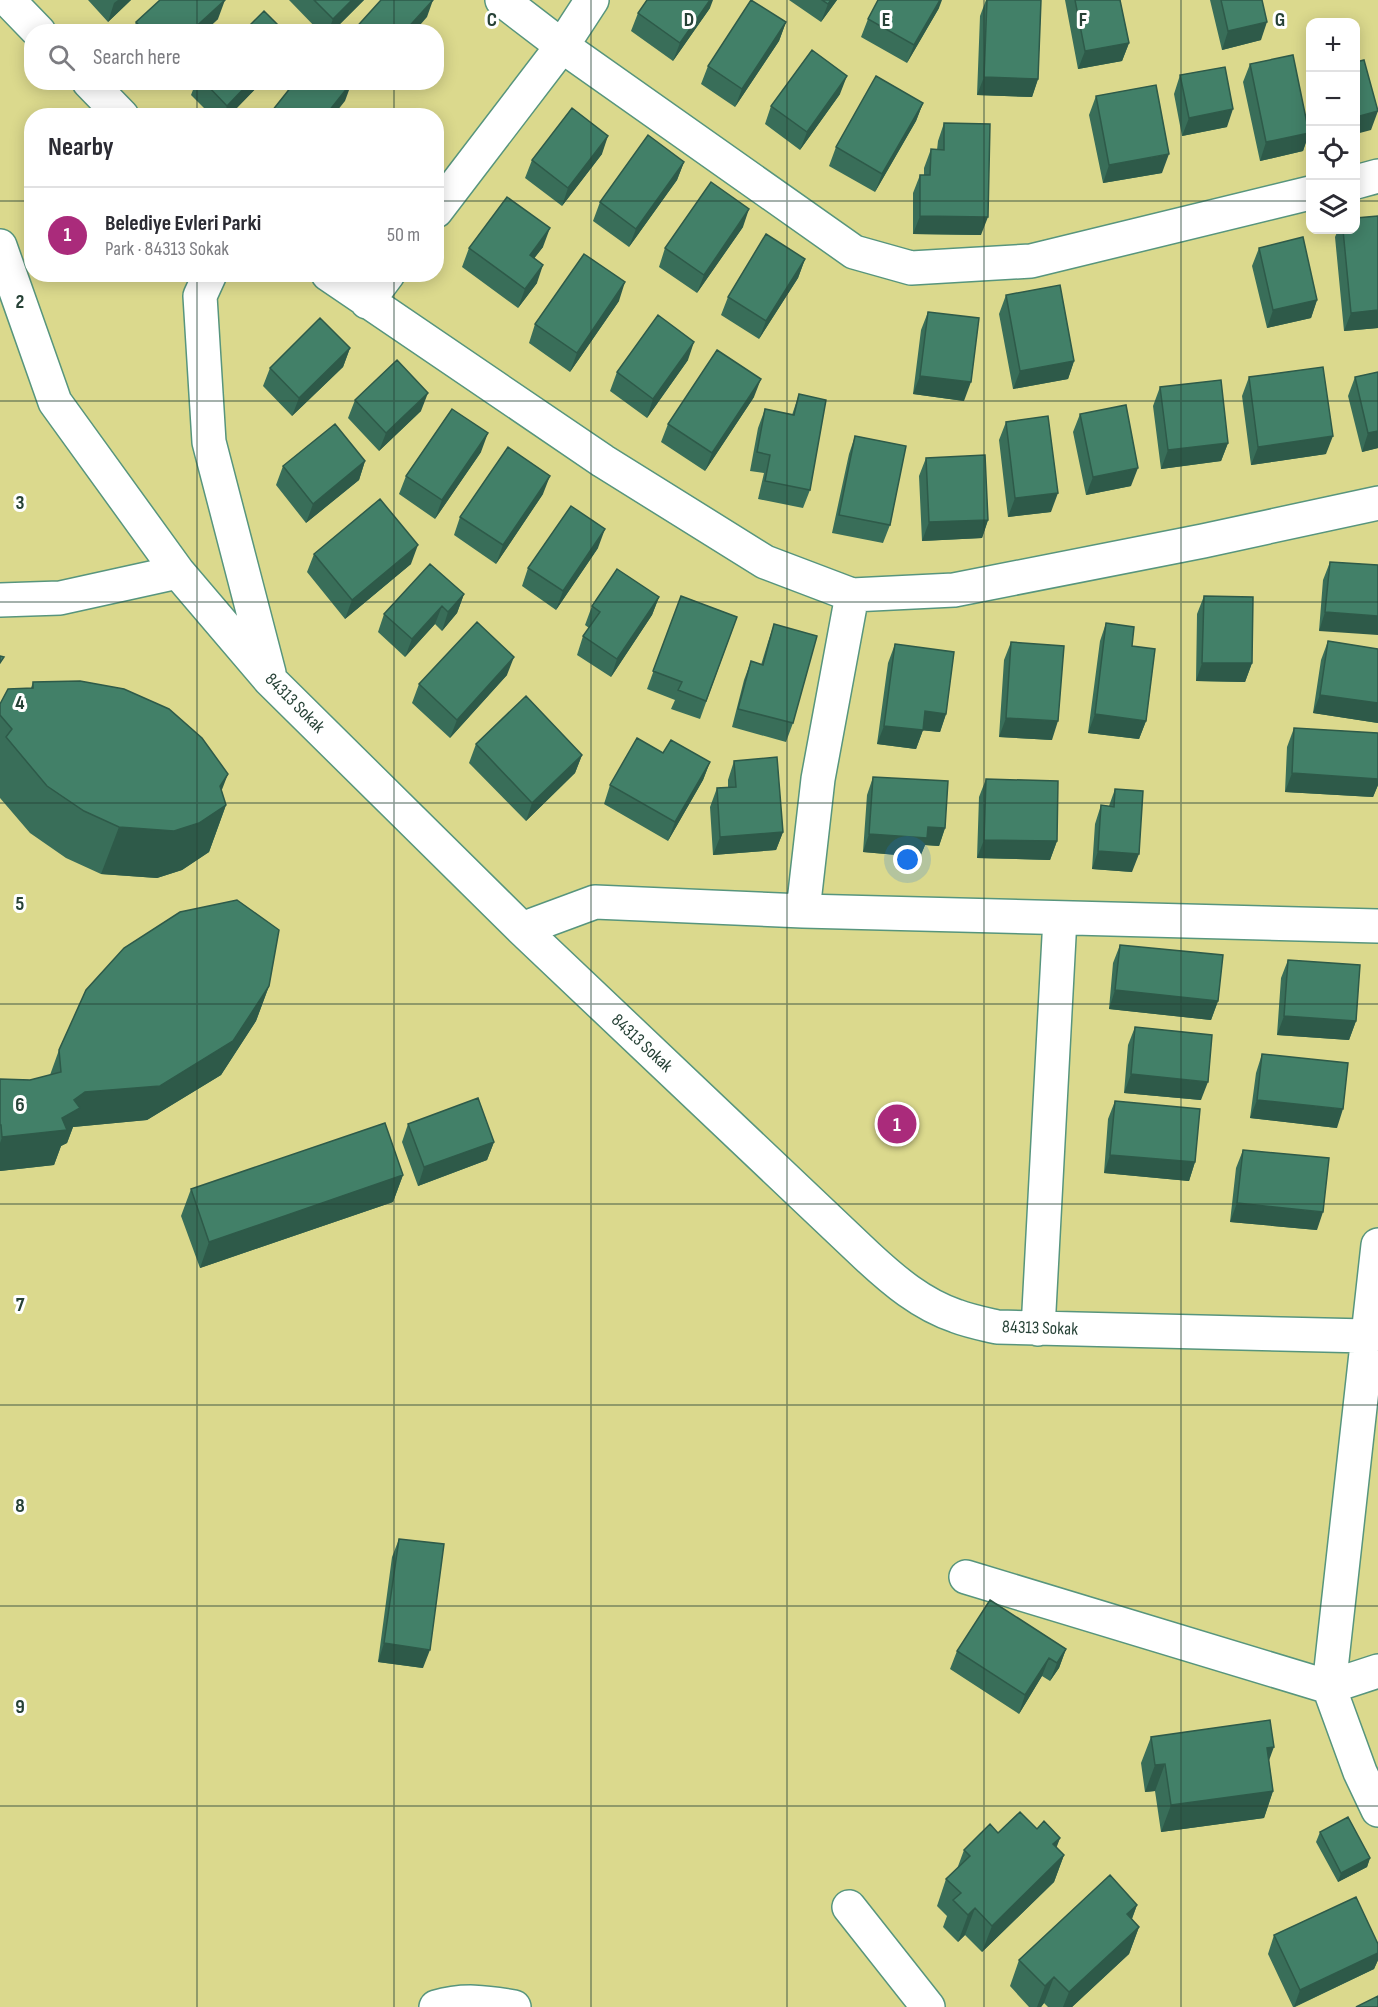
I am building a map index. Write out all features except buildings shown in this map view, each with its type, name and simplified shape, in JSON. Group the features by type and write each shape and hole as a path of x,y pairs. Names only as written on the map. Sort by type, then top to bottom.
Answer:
{"street":[{"path":"8,0 31,24"},
{"path":"502,0 562,46 854,252 911,268 1031,261 1306,194"},
{"path":"444,201 562,46 592,0"},
{"path":"97,90 114,108"},
{"path":"1360,181 1378,176"},
{"name":"84313 Sokak","path":"0,246 55,402 178,572 270,680 522,929 895,1282 923,1301 956,1316 997,1327 1373,1334"},
{"path":"206,282 200,296 209,442 270,680"},
{"path":"339,282 603,461 765,562 852,595 954,590 1203,542 1378,503"},
{"path":"367,302 382,282"},
{"path":"0,600 60,598 178,572"},
{"path":"804,911 818,779 852,595"},
{"path":"522,929 596,902 804,911 1378,926"},
{"path":"1038,1329 1060,918"},
{"path":"1378,1245 1373,1334 1329,1687 1360,1772 1378,1810"},
{"path":"966,1577 1329,1687 1378,1671"},
{"path":"849,1907 928,2007"},
{"path":"436,2007 454,2002 471,2001 514,2007"}],"shaded area":[{"path":"0,0 1378,0 1378,2007 0,2007"}],"place":[{"name":"Belediye Evleri Parki","path":"897,1124"}]}
